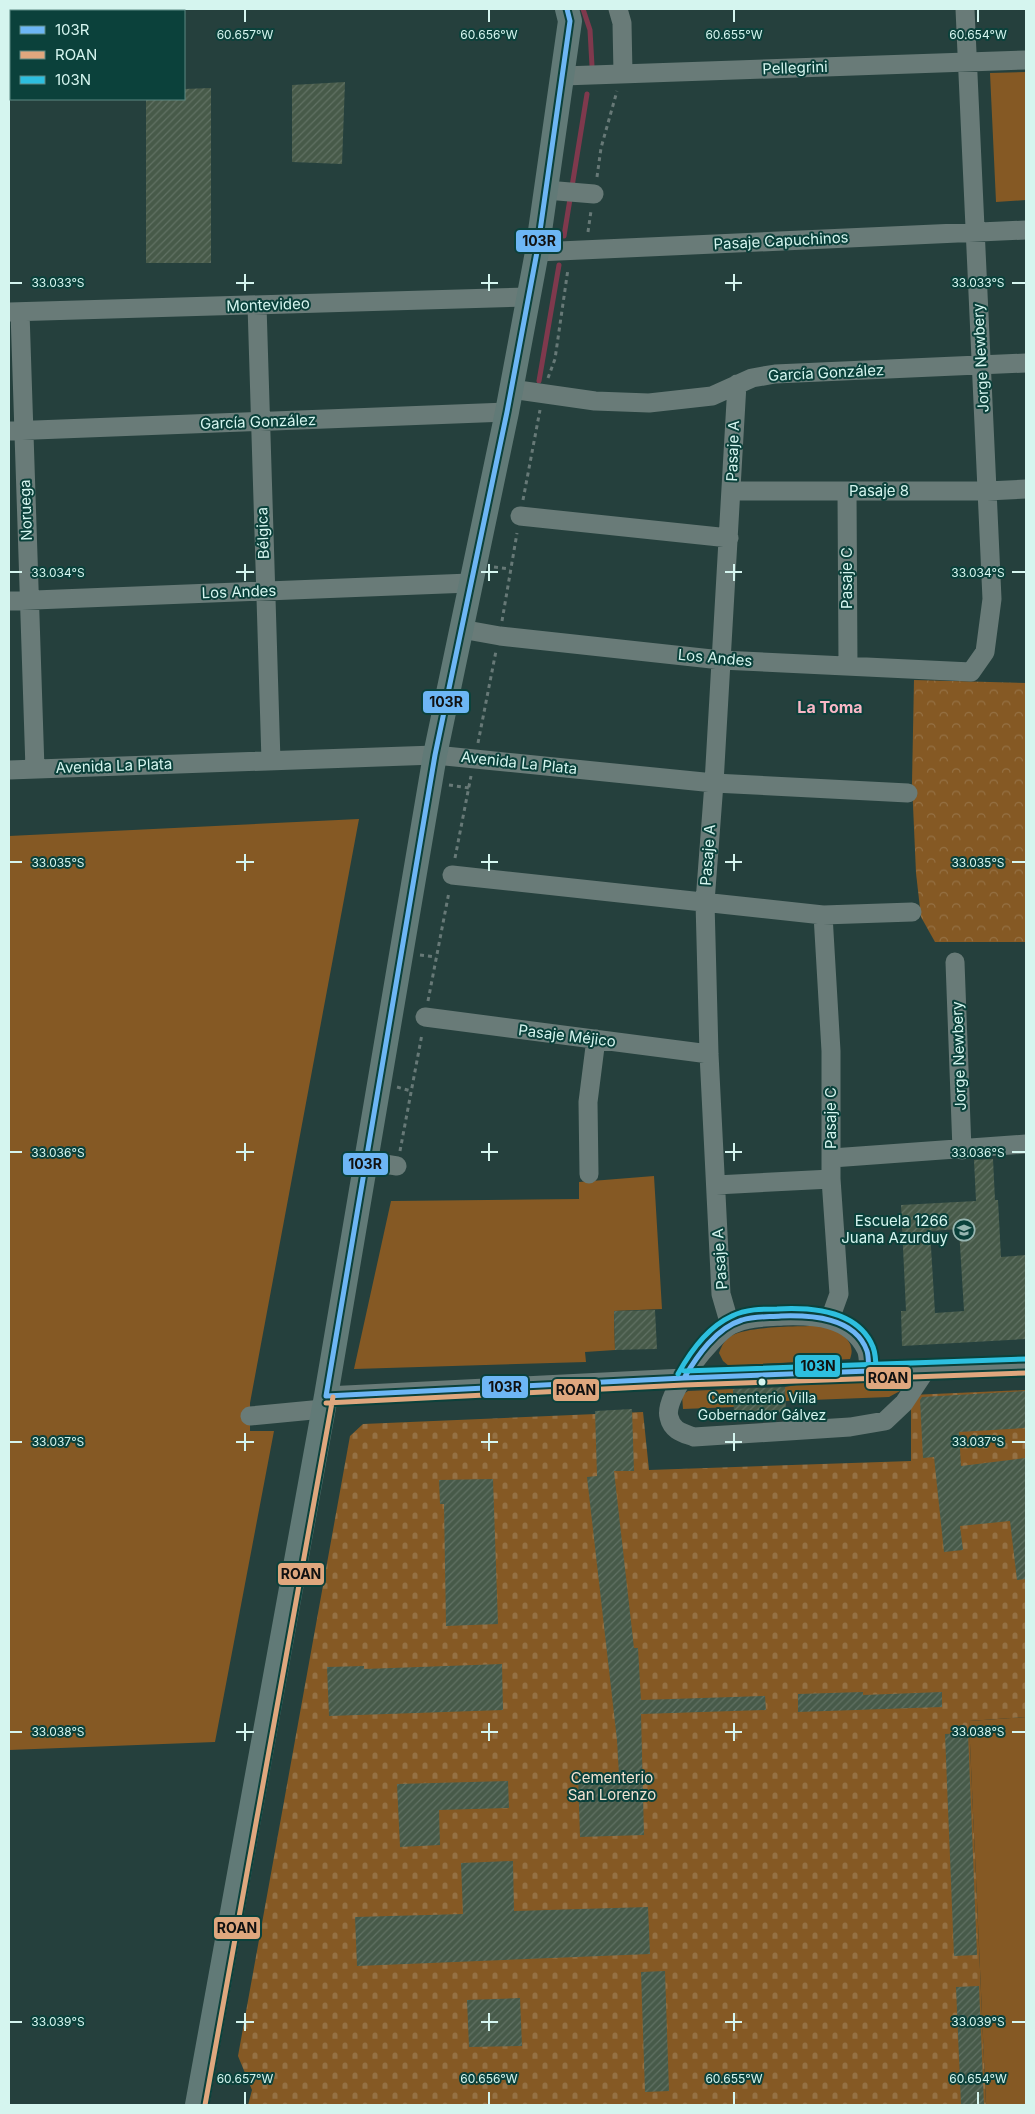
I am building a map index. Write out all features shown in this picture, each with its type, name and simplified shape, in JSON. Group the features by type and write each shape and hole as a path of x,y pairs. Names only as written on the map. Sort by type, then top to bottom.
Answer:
{"main road":[{"path":"196,2105 325,1402 436,755 470,583 507,412 536,252 571,192 563,76 570,20 567,9"}],"street":[{"path":"618,9 622,23 623,74"},
{"name":"Jorge Newbery","path":"965,9 992,599 984,652 971,672"},
{"name":"Pellegrini","path":"563,76 1026,60"},
{"name":"Pasaje Capuchinos","path":"536,252 1026,230"},
{"name":"Montevideo","path":"14,312 528,297"},
{"name":"Bélgica","path":"258,305 271,761"},
{"name":"Noruega","path":"14,312 16,431 29,600 35,769"},
{"name":"García González","path":"511,389 595,401 649,404 712,396 752,378 775,374 1026,364"},
{"name":"Pasaje A","path":"730,1325 721,1294 709,1054 704,902 714,783 732,491 734,405 737,384"},
{"name":"García González","path":"16,431 507,412"},
{"name":"Pasaje 8","path":"732,491 987,491 1026,489"},
{"name":"Pasaje C","path":"847,491 848,665"},
{"path":"520,516 729,538"},
{"name":"Los Andes","path":"9,600 470,583"},
{"name":"Los Andes","path":"461,629 500,636 721,660 971,672"},
{"name":"Avenida La Plata","path":"9,770 436,755 714,783 908,793"},
{"path":"452,875 823,915 912,912"},
{"name":"Pasaje C","path":"823,915 831,1051 831,1179 839,1294 830,1318"},
{"name":"Jorge Newbery","path":"956,962 962,1150"},
{"name":"Pasaje Méjico","path":"425,1017 709,1054"},
{"path":"589,1174 588,1102 596,1039"},
{"path":"832,1158 1026,1144"},
{"path":"366,1161 397,1166"},
{"path":"716,1185 831,1179"},
{"path":"869,1371 867,1350 858,1337 844,1325 830,1318 810,1315 757,1317 730,1325 708,1344 694,1360 670,1402 668,1417 676,1431 694,1437 850,1427 885,1421 904,1403 926,1370"},
{"path":"250,1416 325,1402 684,1378 1026,1366"}],"path":[{"path":"397,1166 474,759 500,636 543,394 555,359 567,269 585,250 571,192 601,148 623,74"}],"green space":[{"path":"1026,72 1026,200 996,202 990,73"},
{"path":"914,680 1026,683 1026,942 935,942 921,917 916,873 912,783"},
{"path":"359,819 250,1403 250,1431 274,1431 215,1742 9,1750 9,836"},
{"path":"654,1176 662,1309 614,1311 615,1350 585,1352 586,1362 354,1369 391,1201 579,1199 579,1182"},
{"path":"826,1326 842,1334 849,1342 852,1353 850,1359 729,1366 723,1361 719,1353 728,1338 741,1332 778,1327"},
{"path":"824,1380 894,1380 901,1387 900,1391 889,1397 785,1401 785,1387"},
{"path":"733,1389 734,1407 683,1409 682,1395 688,1391"},
{"name":"Cementerio San Lorenzo","path":"1026,1390 1026,1717 969,1721 986,2105 248,2105 252,2090 238,2056 350,1436 363,1424 643,1412 649,1470 911,1461 911,1395"},
{"path":"1026,1717 1026,2105 986,2105 969,1721"}],"building":[{"path":"345,82 342,164 292,162 292,85"},
{"path":"211,88 211,263 146,263 146,100 185,100 185,89"},
{"path":"993,1159 995,1200 998,1200 1001,1257 1026,1255 1026,1339 902,1346 901,1311 906,1311 901,1205 976,1201 974,1160","holes":["959,1229 964,1311 935,1313 930,1231"]},
{"path":"655,1310 657,1349 615,1350 614,1311"},
{"path":"785,1387 786,1412 734,1414 733,1389"},
{"path":"1026,1391 1026,1428 959,1432 961,1466 1025,1458 1026,1579 1017,1580 1010,1521 960,1526 963,1550 944,1552 934,1457 923,1458 920,1400 922,1397"},
{"path":"632,1409 634,1471 614,1471 634,1648 638,1648 641,1700 765,1696 766,1710 641,1714 644,1835 580,1837 578,1776 619,1775 617,1740 587,1477 597,1476 595,1411"},
{"path":"493,1479 498,1624 446,1626 444,1504 440,1504 439,1480"},
{"path":"502,1664 503,1710 329,1716 327,1667 364,1666 364,1669"},
{"path":"863,1692 863,1695 942,1692 942,1707 798,1712 798,1694"},
{"path":"968,1733 977,1955 954,1956 945,1734"},
{"path":"508,1781 509,1808 439,1810 440,1845 400,1847 397,1784"},
{"path":"513,1861 514,1911 648,1907 650,1954 357,1966 355,1917 463,1914 461,1863"},
{"path":"665,1971 669,2091 645,2092 641,1972"},
{"path":"979,1986 984,2105 961,2105 956,1987"},
{"path":"520,1998 522,2046 469,2047 467,2000"}],"waterway":[{"path":"583,9 590,30 592,66"},
{"path":"564,236 587,94"},
{"path":"539,381 559,265"}],"transit line":[{"name":"103R","path":"326,1396 435,755 507,412 537,252 570,21 567,9"},
{"name":"103N","path":"678,1374 700,1341 715,1327 737,1314 760,1309 819,1310 845,1318 857,1325 866,1335 873,1347 876,1370"},
{"name":"103R","path":"781,1316 805,1316 831,1320 853,1331 867,1351 869,1371 684,1378 701,1352 724,1329 742,1320 756,1317 781,1316"},
{"name":"103N","path":"684,1371 1026,1359"},
{"name":"ROAN","path":"326,1403 684,1385 1026,1373"},
{"name":"103R","path":"326,1396 684,1378"},
{"name":"ROAN","path":"205,2105 333,1397"}],"place":[{"name":"Escuela 1266 Juana Azurduy","path":"964,1230"},
{"name":"Cementerio Villa Gobernador Gálvez","path":"762,1382"}],"district":[{"name":"La Toma","path":"830,707"}]}
